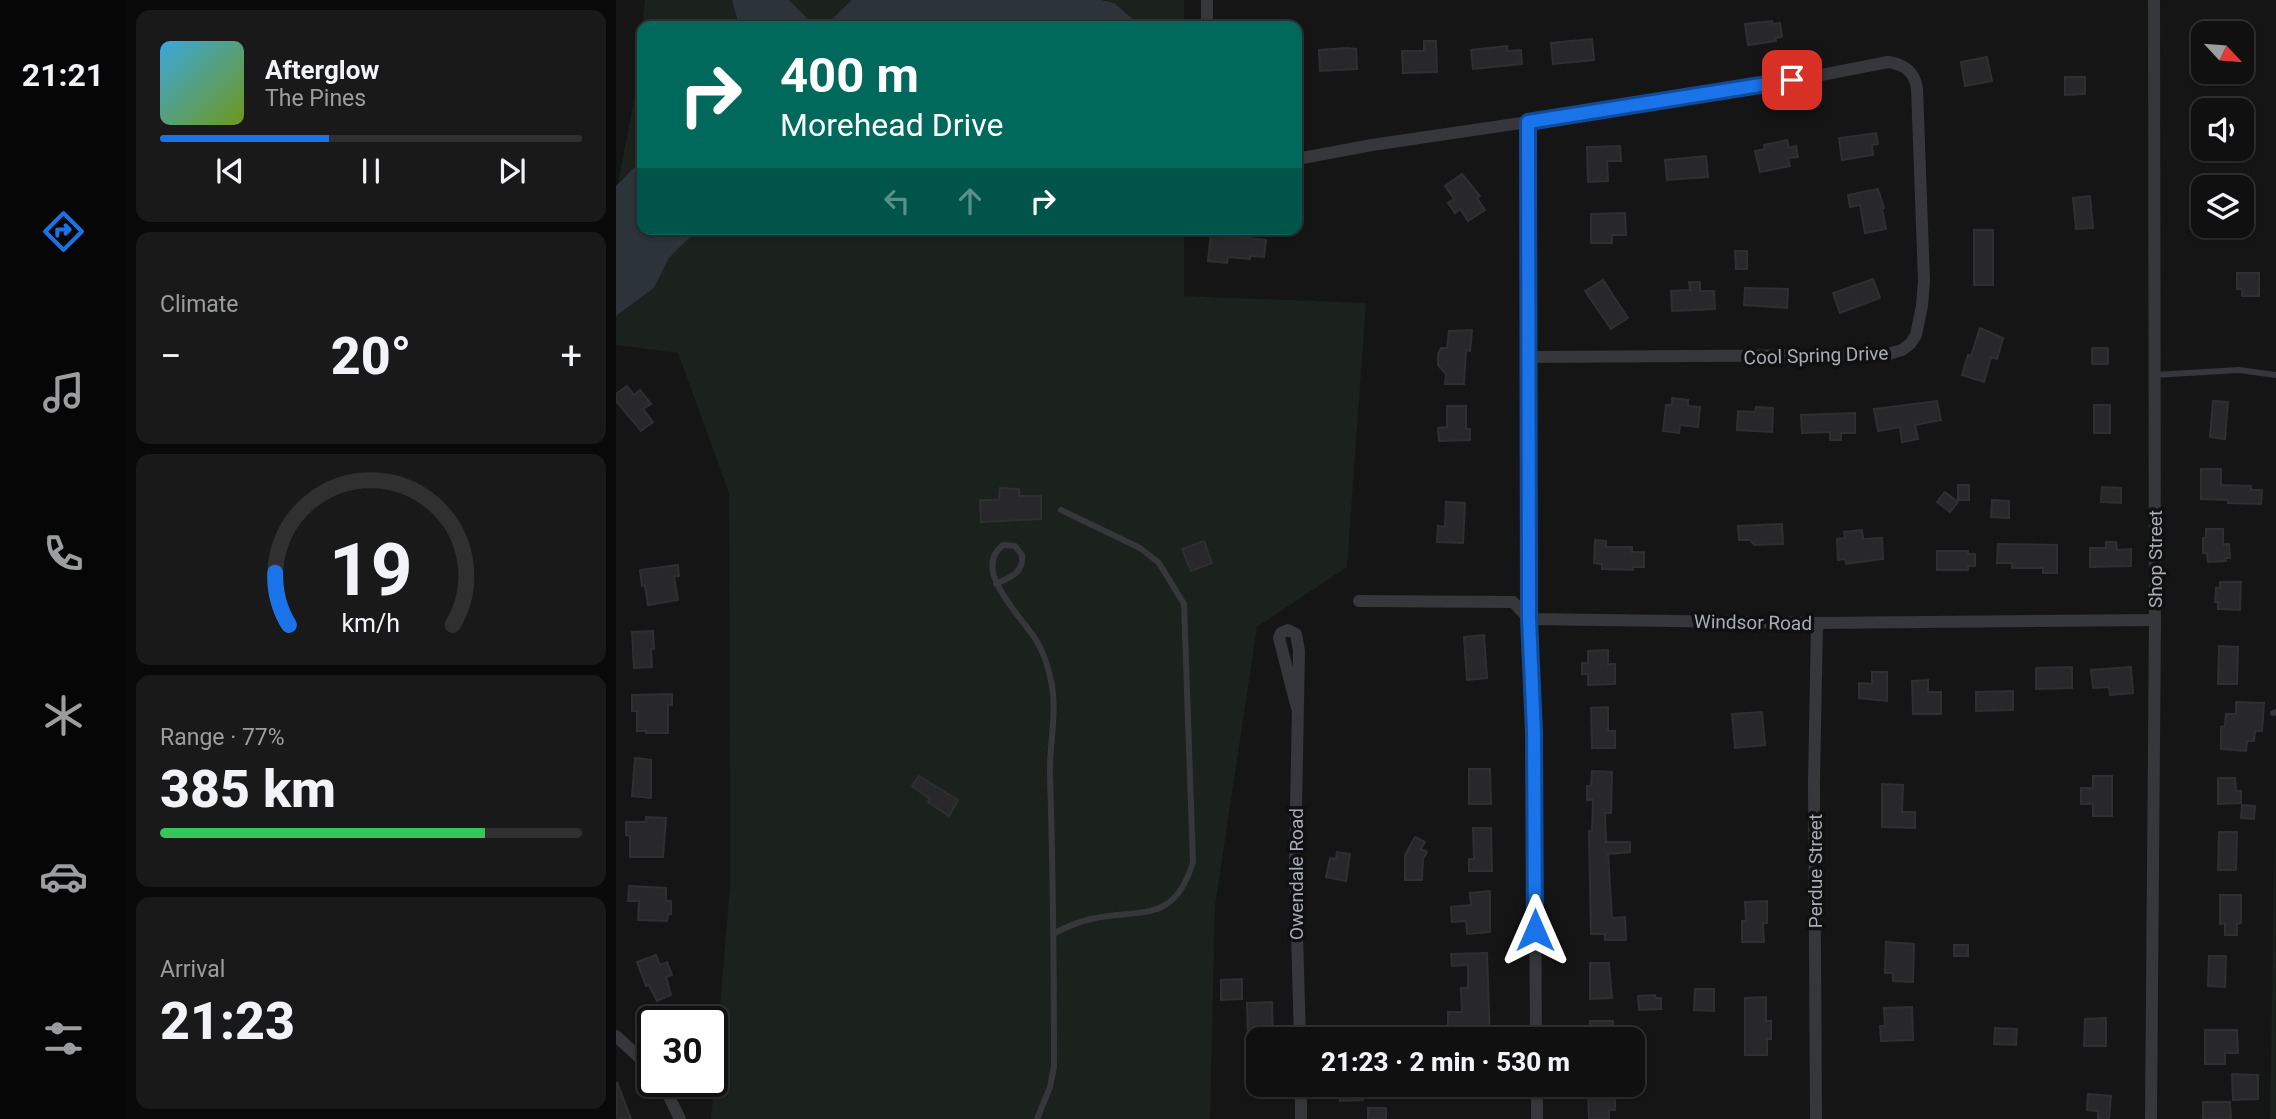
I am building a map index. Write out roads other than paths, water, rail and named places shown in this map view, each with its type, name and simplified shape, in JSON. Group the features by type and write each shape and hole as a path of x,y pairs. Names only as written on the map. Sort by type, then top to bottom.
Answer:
{"street":[{"path":"1207,0 1207,21"},
{"name":"Shop Street","path":"2151,1119 2155,620 2154,0"},
{"name":"Cool Spring Drive","path":"1528,122 1744,89 1888,62 1899,63 1913,75 1917,88 1924,281 1916,335 1902,351 1885,355 1528,357"},
{"path":"1302,158 1528,122 1529,619 1534,732 1536,1027"},
{"path":"1359,601 1513,602 1529,619"},
{"name":"Windsor Road","path":"1529,619 1817,623 2155,620"},
{"name":"Perdue Street","path":"1815,1119 1814,780 1817,623"},
{"name":"Owendale Road","path":"1297,708 1279,638 1281,633 1288,630 1296,634 1298,639 1296,924 1300,1027"},
{"path":"616,1036 637,1055"},
{"path":"669,1097 680,1119"},
{"path":"1301,1097 1301,1119"},
{"path":"1536,1097 1537,1119"}],"lane":[{"path":"2154,375 2239,370 2276,375"},
{"path":"1055,933 1091,919 1154,911 1169,902 1181,890 1193,862 1184,604 1159,563 1140,548 1061,510"},
{"path":"996,584 1016,574 1021,568 1022,555 1015,546 1003,545 996,553 993,565 996,584 1037,640 1053,691 1050,766 1055,933 1054,1067 1050,1087 1037,1119"}]}
